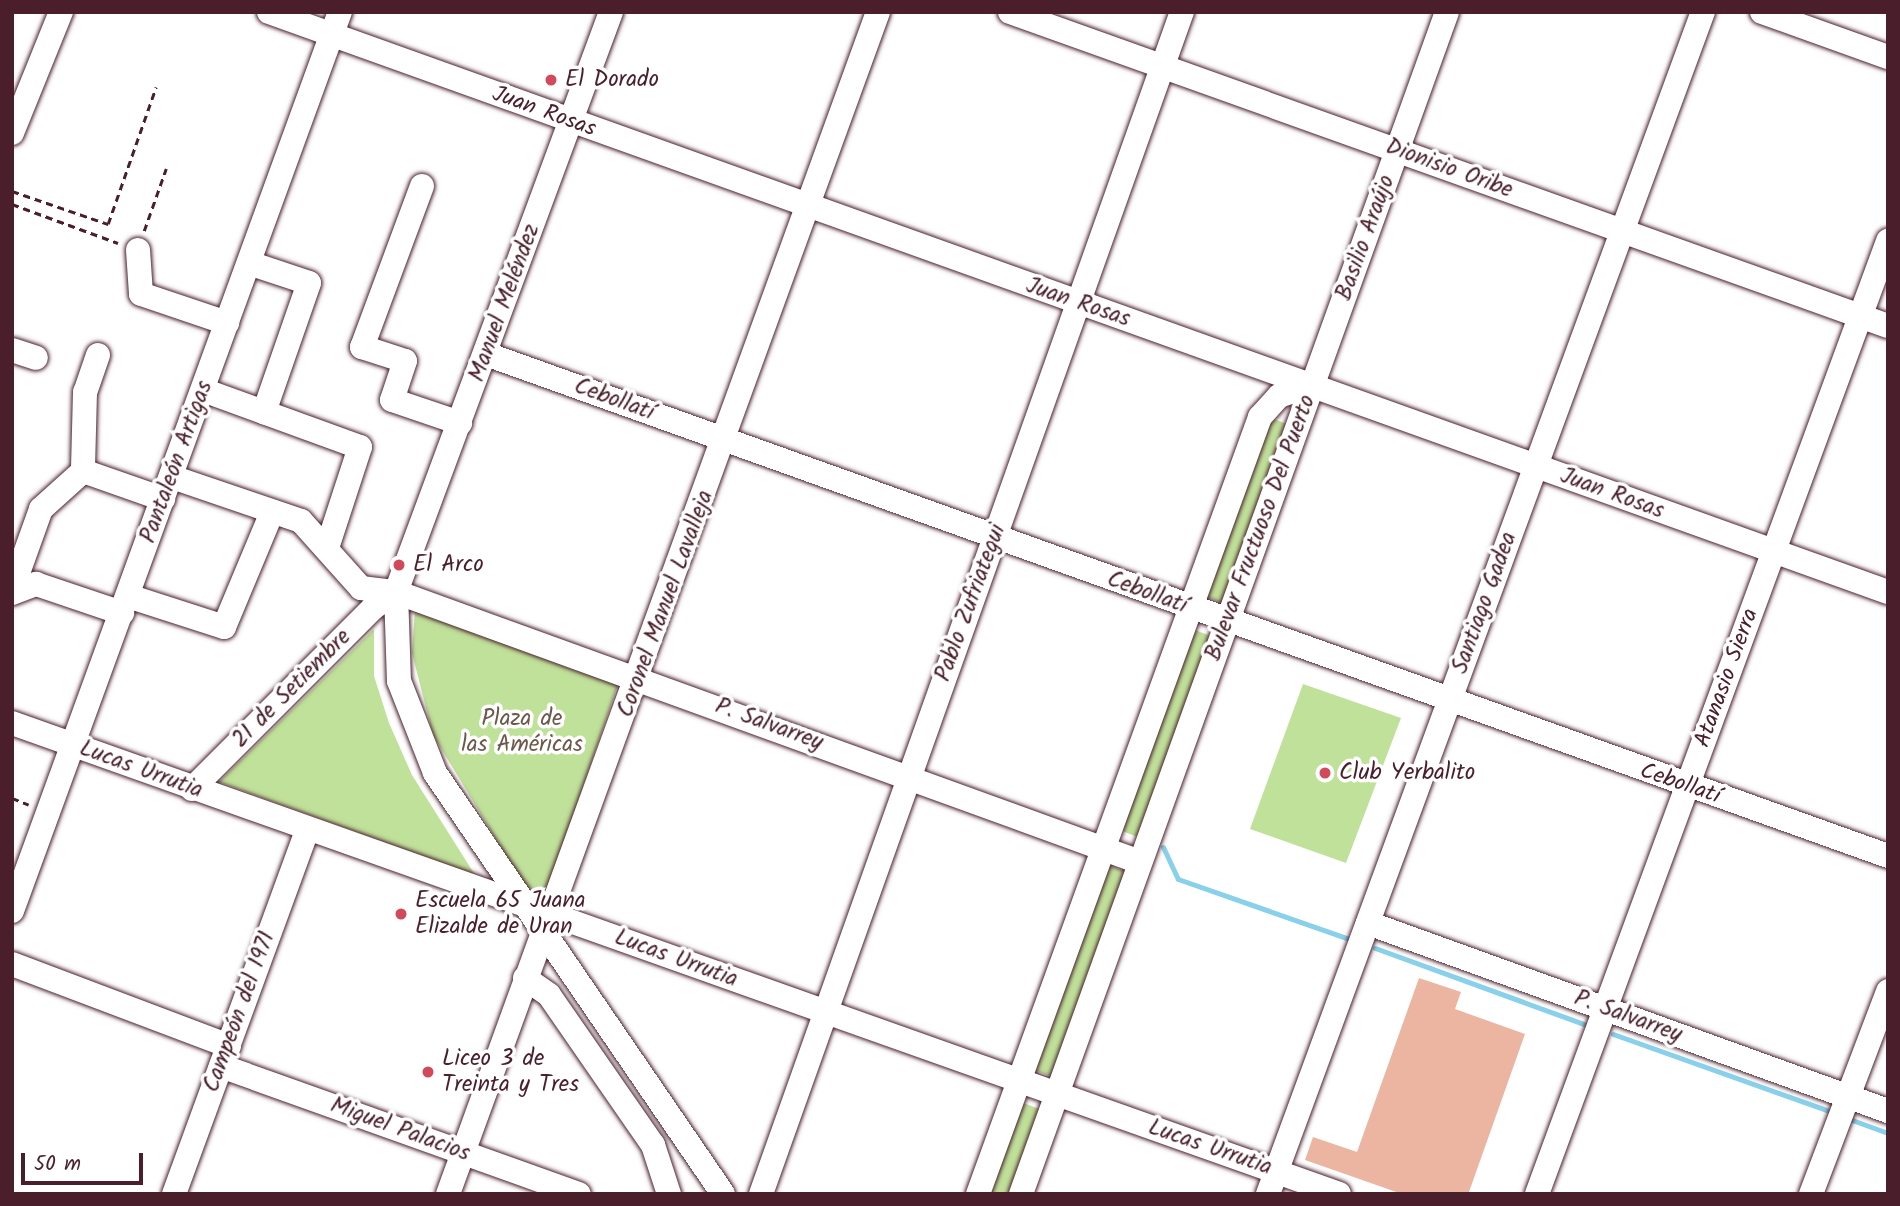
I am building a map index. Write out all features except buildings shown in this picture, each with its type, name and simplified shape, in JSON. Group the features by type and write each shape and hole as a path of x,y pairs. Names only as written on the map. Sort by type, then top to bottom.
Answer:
{"street":[{"path":"12,133 61,12"},
{"name":"Juan Rosas","path":"269,12 807,209 1313,384 1535,467 1888,592"},
{"name":"Pantaleón Artigas","path":"12,911 340,12"},
{"name":"Manuel Meléndez","path":"396,592 611,12"},
{"name":"Coronel Manuel Lavalleja","path":"448,1194 525,978 726,440 878,12"},
{"name":"Dionisio Oribe","path":"1010,12 1888,326"},
{"name":"Pablo Zufriategui","path":"761,1194 908,775 1182,12"},
{"name":"Basilio Araújo","path":"1313,384 1447,12"},
{"name":"Santiago Gadea","path":"1268,1194 1703,12"},
{"path":"1762,12 1888,57"},
{"path":"422,186 362,347 405,361 392,400 460,423"},
{"name":"Atanasio Sierra","path":"1537,1194 1888,241"},
{"path":"138,250 141,294 227,323"},
{"path":"249,263 309,283 264,412"},
{"path":"12,350 36,358"},
{"name":"Cebollatí","path":"486,354 1189,609 1888,856"},
{"path":"12,591 41,509 83,471 85,393 98,355"},
{"name":"Bulevar Fructuoso Del Puerto","path":"978,1194 1260,417 1279,396 1313,384"},
{"name":"Bulevar Fructuoso Del Puerto","path":"1021,1194 1313,384"},
{"path":"203,390 360,447 327,548"},
{"name":"P. Salvarrey","path":"83,471 272,512 313,528 348,579 396,592 638,678 1140,862"},
{"path":"12,591 36,584 224,627 272,512"},
{"path":"396,592 399,681 413,729 524,905"},
{"name":"21 de Setiembre","path":"192,789 373,608 396,592"},
{"name":"Lucas Urrutia","path":"12,723 307,831 524,905 547,923 824,1012 1339,1194"},
{"name":"Campeón del 1971","path":"174,1194 307,831"},
{"path":"547,923 723,1194"},
{"name":"P. Salvarrey","path":"1368,923 1888,1111"},
{"name":"Miguel Palacios","path":"12,964 225,1056 463,1152 579,1194"},
{"path":"525,978 548,995 653,1145 669,1194"},
{"path":"1811,1194 1888,991"}],"path":[{"path":"12,191 108,224 156,87"},
{"path":"12,204 138,250 166,169"}],"green space":[{"path":"1268,417 1287,424 1223,603 1204,596"},
{"name":"Plaza de las Américas","path":"415,609 618,684 546,895 531,897 433,735 412,653"},
{"name":"Plaza de las Américas","path":"374,629 374,676 389,723 412,775 475,875 219,782"},
{"path":"1192,629 1211,636 1140,838 1120,830"},
{"name":"Club Yerbalito","path":"1303,684 1401,718 1346,863 1250,829"},
{"path":"1108,865 1127,872 1054,1077 1034,1070"},
{"path":"1023,1103 1042,1110 1012,1194 990,1194"}],"waterway":[{"path":"1163,847 1178,879 1349,939"},
{"path":"1375,948 1587,1025"},
{"path":"1613,1034 1827,1110"},
{"path":"1852,1120 1888,1133"}],"place":[{"name":"El Dorado","path":"551,80"},
{"name":"El Arco","path":"399,565"},
{"name":"Club Yerbalito","path":"1325,773"},
{"name":"Escuela 65 Juana Elizalde de Uran","path":"401,914"},
{"name":"Liceo 3 de Treinta y Tres","path":"428,1072"}]}
